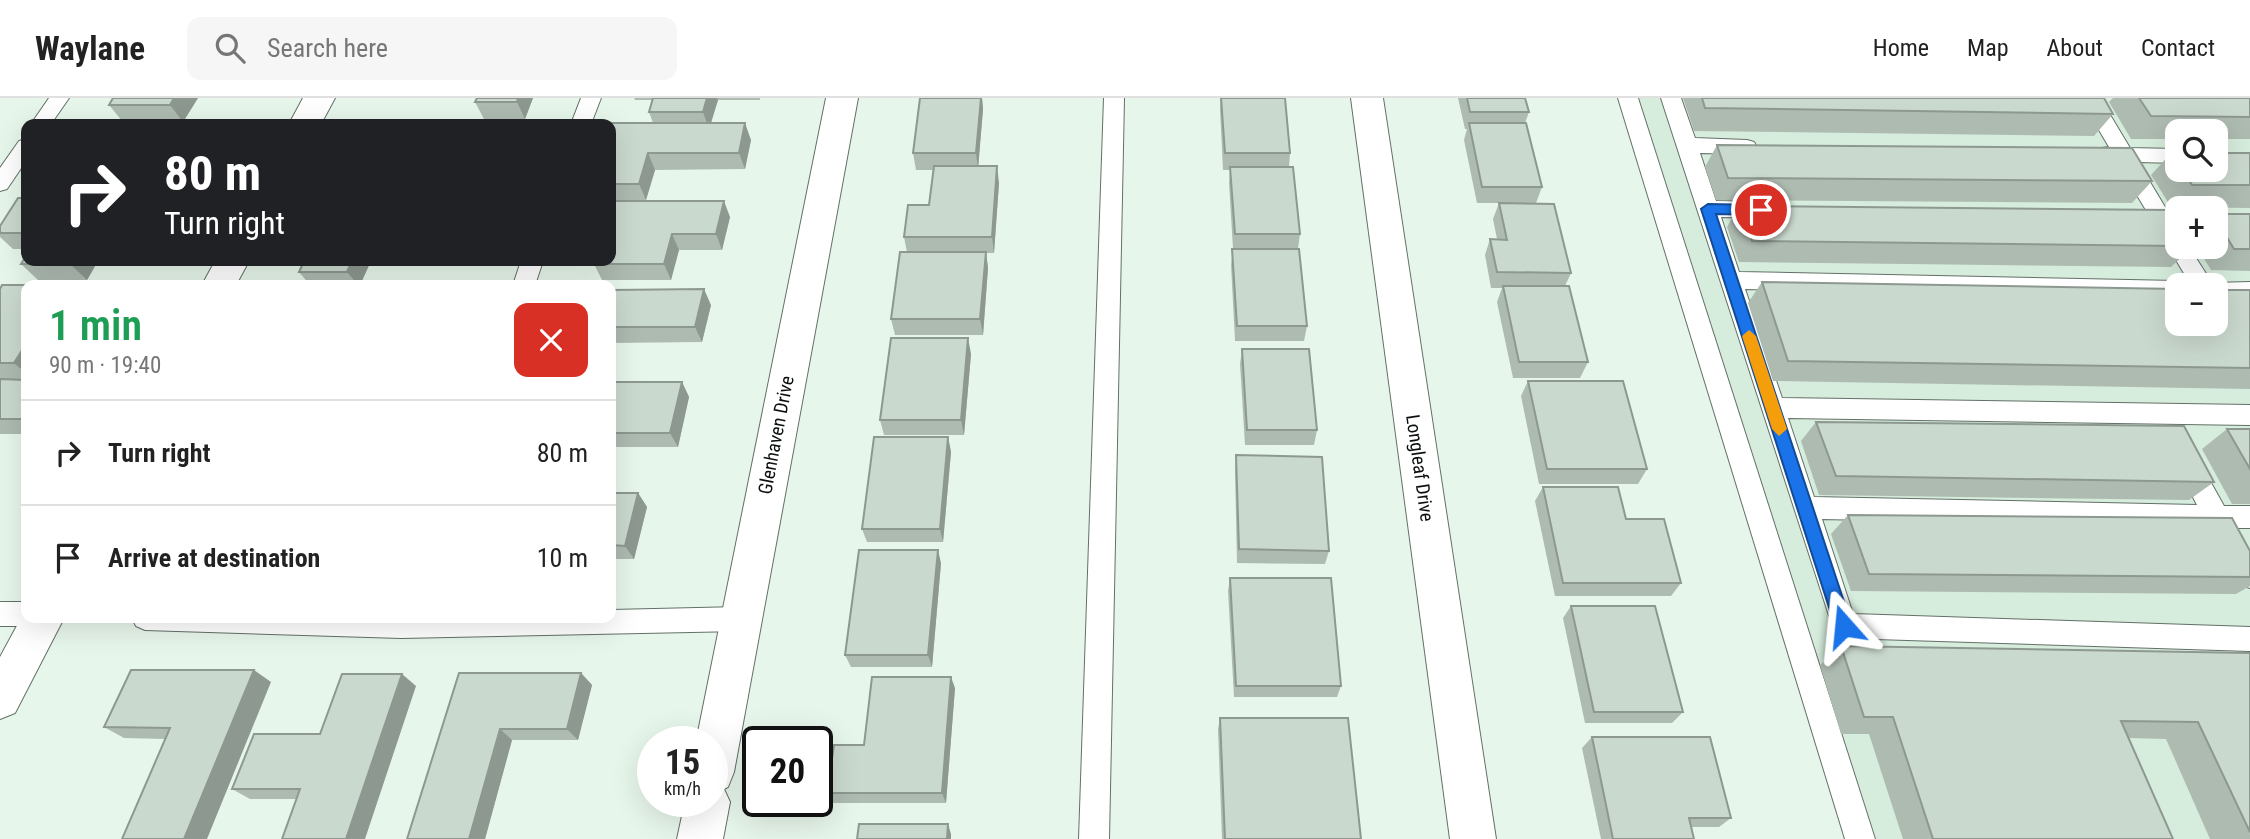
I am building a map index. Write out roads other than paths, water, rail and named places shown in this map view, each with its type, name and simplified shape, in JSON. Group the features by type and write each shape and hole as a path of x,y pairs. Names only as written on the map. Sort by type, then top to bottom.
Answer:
{"street":[{"path":"308,119 319,98"},
{"name":"Glenhaven Drive","path":"720,726 842,98"},
{"name":"Longleaf Drive","path":"1367,98 1473,839"},
{"path":"0,699 40,623"},
{"path":"700,839 704,817"}],"lane":[{"path":"45,119 60,98"},
{"path":"584,119 591,98"},
{"path":"1094,839 1114,98"},
{"path":"1628,98 1860,839"},
{"path":"1671,98 1844,626 2250,639"},
{"path":"2090,98 2165,213"},
{"path":"1687,145 1770,147"},
{"path":"0,184 21,153"},
{"path":"2085,154 2165,156"},
{"path":"1708,209 1790,211"},
{"path":"2131,216 2165,217"},
{"path":"1731,280 2165,289"},
{"path":"2228,289 2250,290"},
{"path":"1772,408 2250,415"},
{"path":"2160,414 2250,577"},
{"path":"1805,508 2250,517"},
{"path":"0,614 21,614"},
{"path":"616,620 740,619"}]}
